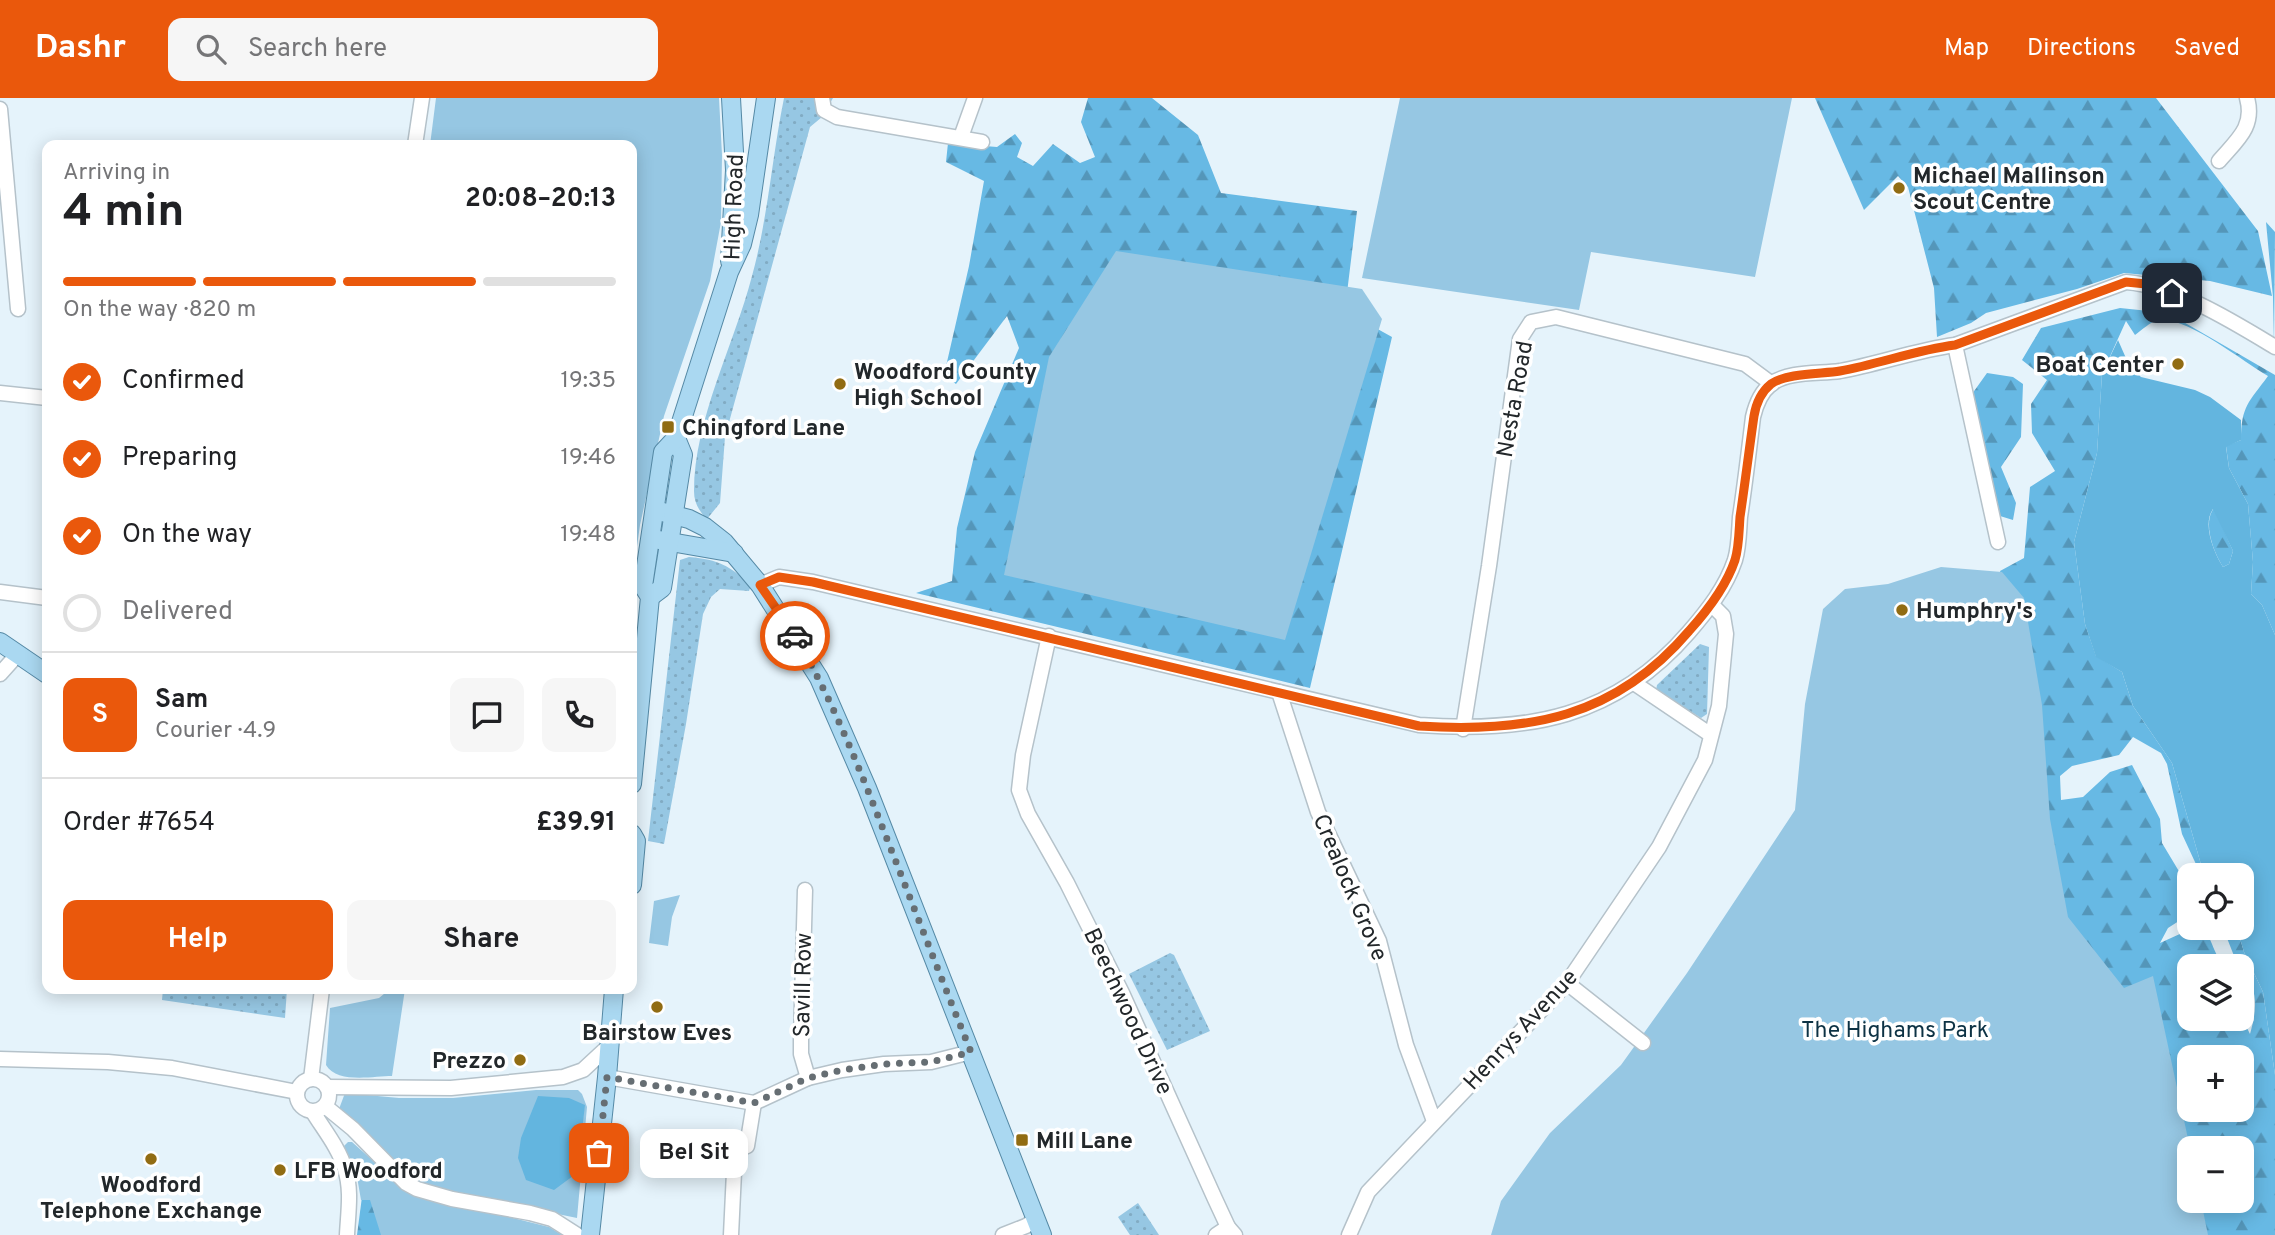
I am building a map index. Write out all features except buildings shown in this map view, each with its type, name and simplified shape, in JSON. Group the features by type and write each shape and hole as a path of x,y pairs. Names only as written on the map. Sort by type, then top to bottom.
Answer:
{"main road":[{"name":"High Road","path":"729,272 735,170 731,98"},
{"name":"High Road","path":"729,272 742,244 749,215 766,98"},
{"path":"637,732 650,597 643,586 663,452 676,438 729,272"},
{"path":"650,597 662,588 670,542 683,455 676,438"},
{"path":"655,510 674,514 705,527 724,542 760,585 820,678 867,788 1039,1228"},
{"path":"650,538 734,553"},
{"path":"0,642 42,671"},
{"path":"590,1235 614,994"}],"street":[{"path":"416,140 422,98"},
{"path":"822,98 824,110 837,117 982,142"},
{"path":"961,137 975,98"},
{"path":"2219,161 2245,131 2251,113 2247,98"},
{"path":"0,109 6,239 19,309"},
{"path":"760,585 779,577 796,578 1419,726 1463,729 1528,724 1595,705 1634,683 1673,650 1712,605 1735,559 1757,401 1772,384 1794,376 1842,371 1930,348 1955,345 2126,282 2146,284 2172,293 2275,347"},
{"name":"Nesta Road","path":"1463,729 1520,340 1531,322 1556,317 1745,364 1772,384"},
{"path":"1955,345 1998,542"},
{"path":"0,393 42,397"},
{"path":"0,592 42,597"},
{"name":"Henrys Avenue","path":"1349,1235 1368,1192 1567,983 1659,847 1705,760 1719,706 1726,634 1723,616 1712,605"},
{"name":"Beechwood Drive","path":"1049,636 1023,755 1019,790 1028,814 1067,883 1122,993 1226,1232"},
{"path":"0,674 16,655"},
{"path":"1634,683 1711,735"},
{"name":"Crealock Grove","path":"1279,692 1318,811 1379,941 1406,1045 1434,1121"},
{"name":"Savill Row","path":"805,890 801,1039 808,1078"},
{"path":"1567,983 1643,1043"},
{"path":"312,1079 321,994"},
{"path":"327,1087 450,1088 563,1077 583,1070 610,1045"},
{"path":"607,1077 754,1103 808,1078 842,1070 884,1064 931,1062 971,1052"},
{"path":"0,1059 108,1062 172,1068 297,1092"},
{"path":"319,1109 329,1095 327,1087 312,1079 304,1082 297,1092 304,1110 319,1109 353,1129 406,1183 452,1199 552,1219 577,1235"},
{"path":"731,1235 735,1151 747,1146 754,1103"},
{"path":"319,1109 346,1169 349,1199 347,1235"},
{"path":"335,1145 353,1129"},
{"path":"1003,1235 1026,1226 1039,1228"}],"green space":[{"path":"436,98 719,98 721,222 710,281 664,416 637,546 637,140 431,140"},
{"path":"784,98 833,98 822,117 810,127 725,437 720,503 707,519 694,495 696,464 708,410 757,254"},
{"path":"1088,98 1152,98 1198,135 1221,193 1357,211 1347,293 1374,327 1392,337 1310,688 916,593 952,581 957,528 975,452 1019,348 1007,316 956,384 944,375 969,266 984,181 946,162 948,143 997,147 1015,134 1022,143 1017,157 1033,166 1053,144 1080,163 1095,157 1081,122"},
{"path":"1400,98 1792,98 1755,277 1591,252 1579,310 1362,278"},
{"path":"1815,98 2156,98 2258,231 2272,296 2210,281 2124,273 2077,289 1986,313 1971,323 1937,337 1934,288 1908,187 1898,176 1864,210"},
{"path":"2266,222 2275,232 2274,346 2273,297"},
{"path":"1116,251 1362,289 1382,319 1285,640 1004,575 1049,357"},
{"path":"2120,308 2168,313 2275,375 2275,635 2262,605 2251,594 2253,562 2248,504 2229,468 2226,446 2241,440 2245,412 2268,376 2184,325 2158,320 2135,335 2126,321 2102,374 2097,453 2074,542 2085,624 2096,656 2122,672 2133,706 2172,763 2201,863 2195,863 2182,834 2167,764 2161,753 2133,737 2119,755 2072,766 2060,776 2061,800 2083,797 2110,772 2132,765 2160,819 2162,843 2177,868 2177,922 2168,928 2160,943 2177,935 2177,940 2210,940 2217,954 2177,954 2177,1031 2248,1031 2250,1034 2254,1031 2254,973 2263,992 2275,1075 2275,1235 2205,1235 2200,1213 2254,1213 2254,1136 2184,1136 2177,1122 2254,1122 2254,1045 2177,1045 2177,1121 2122,999 2052,956 2041,717 2000,571 2024,558 2030,487 2055,471 2032,433 2031,404 2047,380 2022,360 2041,328"},
{"path":"1987,373 2013,377 2023,384 2021,437 2001,467 2016,503 2013,520 2000,516 1972,394"},
{"path":"2214,508 2233,551 2229,564 2223,567 2209,530"},
{"path":"689,557 723,565 751,585 749,591 720,589 711,597 703,614 664,844 648,841 680,560"},
{"name":"The Highams Park","path":"1941,567 2002,572 2024,598 2042,705 2050,819 2068,917 2124,988 2153,976 2177,1088 2177,1122 2184,1122 2187,1136 2177,1136 2177,1213 2203,1213 2208,1235 1491,1235 1501,1201 1550,1133 1621,1065 1687,973 1795,810 1805,704 1823,609 1845,589 1888,584"},
{"path":"1700,644 1709,647 1707,714 1701,718 1656,690 1657,685"},
{"path":"680,895 672,917 668,946 649,943 654,901"},
{"path":"2228,940 2240,940 2245,954 2233,954"},
{"path":"1170,953 1174,955 1210,1031 1167,1050 1129,974"},
{"path":"163,994 287,994 285,1018 162,1000"},
{"path":"384,994 404,994 392,1076 356,1078 331,1071 326,1065 330,1008 379,998"},
{"path":"536,1090 578,1090 587,1107 577,1218 433,1188 406,1172 339,1109 345,1093 399,1098 453,1098"},
{"path":"352,1142 408,1192 549,1227 562,1235 381,1235 370,1200 361,1200 356,1171 344,1146"},
{"path":"365,1174 406,1235 357,1235"},
{"path":"1138,1203 1159,1235 1130,1235 1118,1217"}],"shaded area":[{"path":"2118,340 2129,365 2141,377 2195,390 2210,397 2241,420 2241,440 2226,447 2229,468 2248,504 2253,562 2251,594 2262,605 2275,635 2275,1075 2263,992 2254,973 2254,954 2245,954 2240,940 2254,940 2254,863 2201,863 2172,763 2133,706 2122,672 2096,657 2085,624 2074,542 2097,453 2102,374","holes":["2213,509 2233,551 2229,564 2223,567 2213,546 2209,530"]},
{"path":"538,1096 569,1098 585,1105 577,1173 554,1190 526,1180 518,1158 521,1138"}],"way so far":[{"path":"599,1153 607,1077 754,1103 808,1078 842,1070 884,1064 931,1062 971,1052 832,705 820,678 795,636"}],"place":[{"name":"Michael Mallinson Scout Centre","path":"1899,188"},
{"name":"Boat Center","path":"2178,364"},
{"name":"Woodford County High School","path":"840,384"},
{"name":"Chingford Lane","path":"668,427"},
{"name":"Humphry's","path":"1902,610"},
{"name":"Bairstow Eves","path":"657,1007"},
{"name":"Prezzo","path":"520,1060"},
{"name":"Mill Lane","path":"1022,1140"},
{"name":"Bel Sit","path":"599,1153"},
{"name":"Woodford Telephone Exchange","path":"151,1159"},
{"name":"LFB Woodford","path":"280,1170"}],"route":[{"path":"795,636 760,585 779,577 796,578 936,609 1419,726 1463,729 1528,724 1595,705 1634,683 1673,650 1712,605 1735,559 1757,401 1772,384 1794,376 1842,371 1930,348 1955,345 2126,282 2146,284 2172,293"}]}
